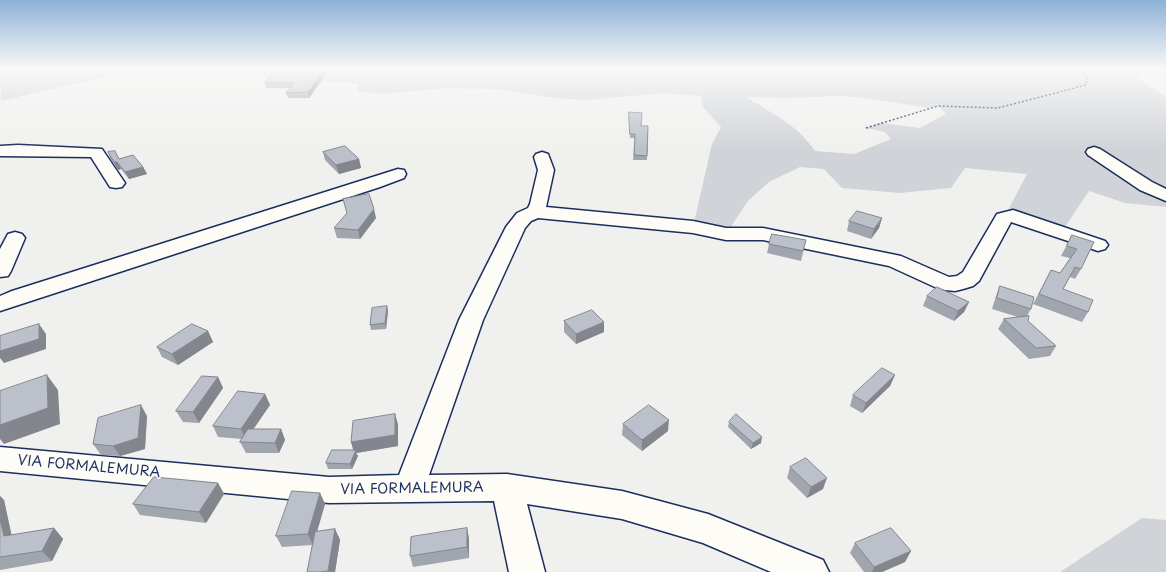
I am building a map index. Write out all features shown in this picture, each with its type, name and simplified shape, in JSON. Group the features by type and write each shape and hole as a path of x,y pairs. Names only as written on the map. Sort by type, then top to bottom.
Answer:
{"street":[{"path":"0,151 96,152 116,183"},
{"path":"1094,152 1146,186 1166,196"},
{"path":"535,212 539,204 545,182 546,170 542,157"},
{"path":"0,304 28,293 374,183 398,174"},
{"path":"409,489 471,320 516,227 524,217 535,212 693,227 726,234 762,234 894,260 945,283 955,284 965,281 971,276 1004,218 1008,216 1013,216 1098,244"},
{"path":"0,271 15,238"},
{"name":"VIA FORMALEMURA","path":"0,459 329,490 507,487 622,506 708,529 811,572"},
{"path":"507,487 527,572"}],"path":[{"path":"866,128 938,106 998,108 1048,96"}],"shaded area":[{"path":"1,96 24,96 1,101"},
{"path":"541,96 635,96 585,100"},
{"path":"697,96 1165,96 1166,207 1125,203 1089,191 1063,230 1007,212 1027,174 965,168 951,188 900,193 842,188 824,169 800,167 769,182 748,201 726,234 693,227 712,144 721,127 702,106 701,96","holes":["747,97 857,97 929,108 938,106 946,114 920,128 881,123 866,128 885,132 891,139 854,154 815,151 792,126"]},
{"path":"1142,518 1166,520 1166,572 1060,572"}],"building":[{"path":"629,112 642,113 641,126 648,126 647,156 634,155 635,134 630,134"},
{"path":"345,146 359,159 336,165 323,152"},
{"path":"115,151 119,159 133,155 143,167 125,172 117,162 114,162 108,152"},
{"path":"369,194 374,209 358,230 334,228 347,213 343,199"},
{"path":"857,211 882,218 874,229 849,221"},
{"path":"772,234 806,240 803,251 769,244"},
{"path":"1072,235 1094,242 1081,269 1075,267 1063,289 1093,300 1088,312 1039,294 1051,270 1060,273 1077,249 1067,246"},
{"path":"1000,286 1034,297 1031,309 997,298"},
{"path":"937,287 969,302 958,311 927,296"},
{"path":"387,306 385,323 370,325 372,308"},
{"path":"592,310 604,322 576,334 564,321"},
{"path":"1029,316 1028,321 1056,346 1036,348 1004,319"},
{"path":"39,324 39,339 0,351 0,336"},
{"path":"192,324 208,331 172,354 157,347"},
{"path":"882,368 895,375 866,403 853,395"},
{"path":"47,375 48,408 0,425 0,391"},
{"path":"202,376 218,377 193,412 176,411"},
{"path":"238,391 265,394 241,429 213,426"},
{"path":"141,405 138,438 113,446 93,444 98,418"},
{"path":"649,405 669,420 642,440 623,424"},
{"path":"395,414 395,435 351,442 353,421"},
{"path":"736,414 762,437 753,443 729,422"},
{"path":"248,429 281,429 275,443 240,442"},
{"path":"332,450 356,450 350,464 326,463"},
{"path":"806,458 827,478 811,487 790,467"},
{"path":"154,477 218,483 199,512 133,504"},
{"path":"292,491 320,493 308,534 276,536"},
{"path":"0,519 4,536 54,528 42,551 0,557"},
{"path":"467,528 467,547 410,556 411,537"},
{"path":"891,528 911,551 874,567 855,543"},
{"path":"335,529 328,571 307,572 315,532"}]}
